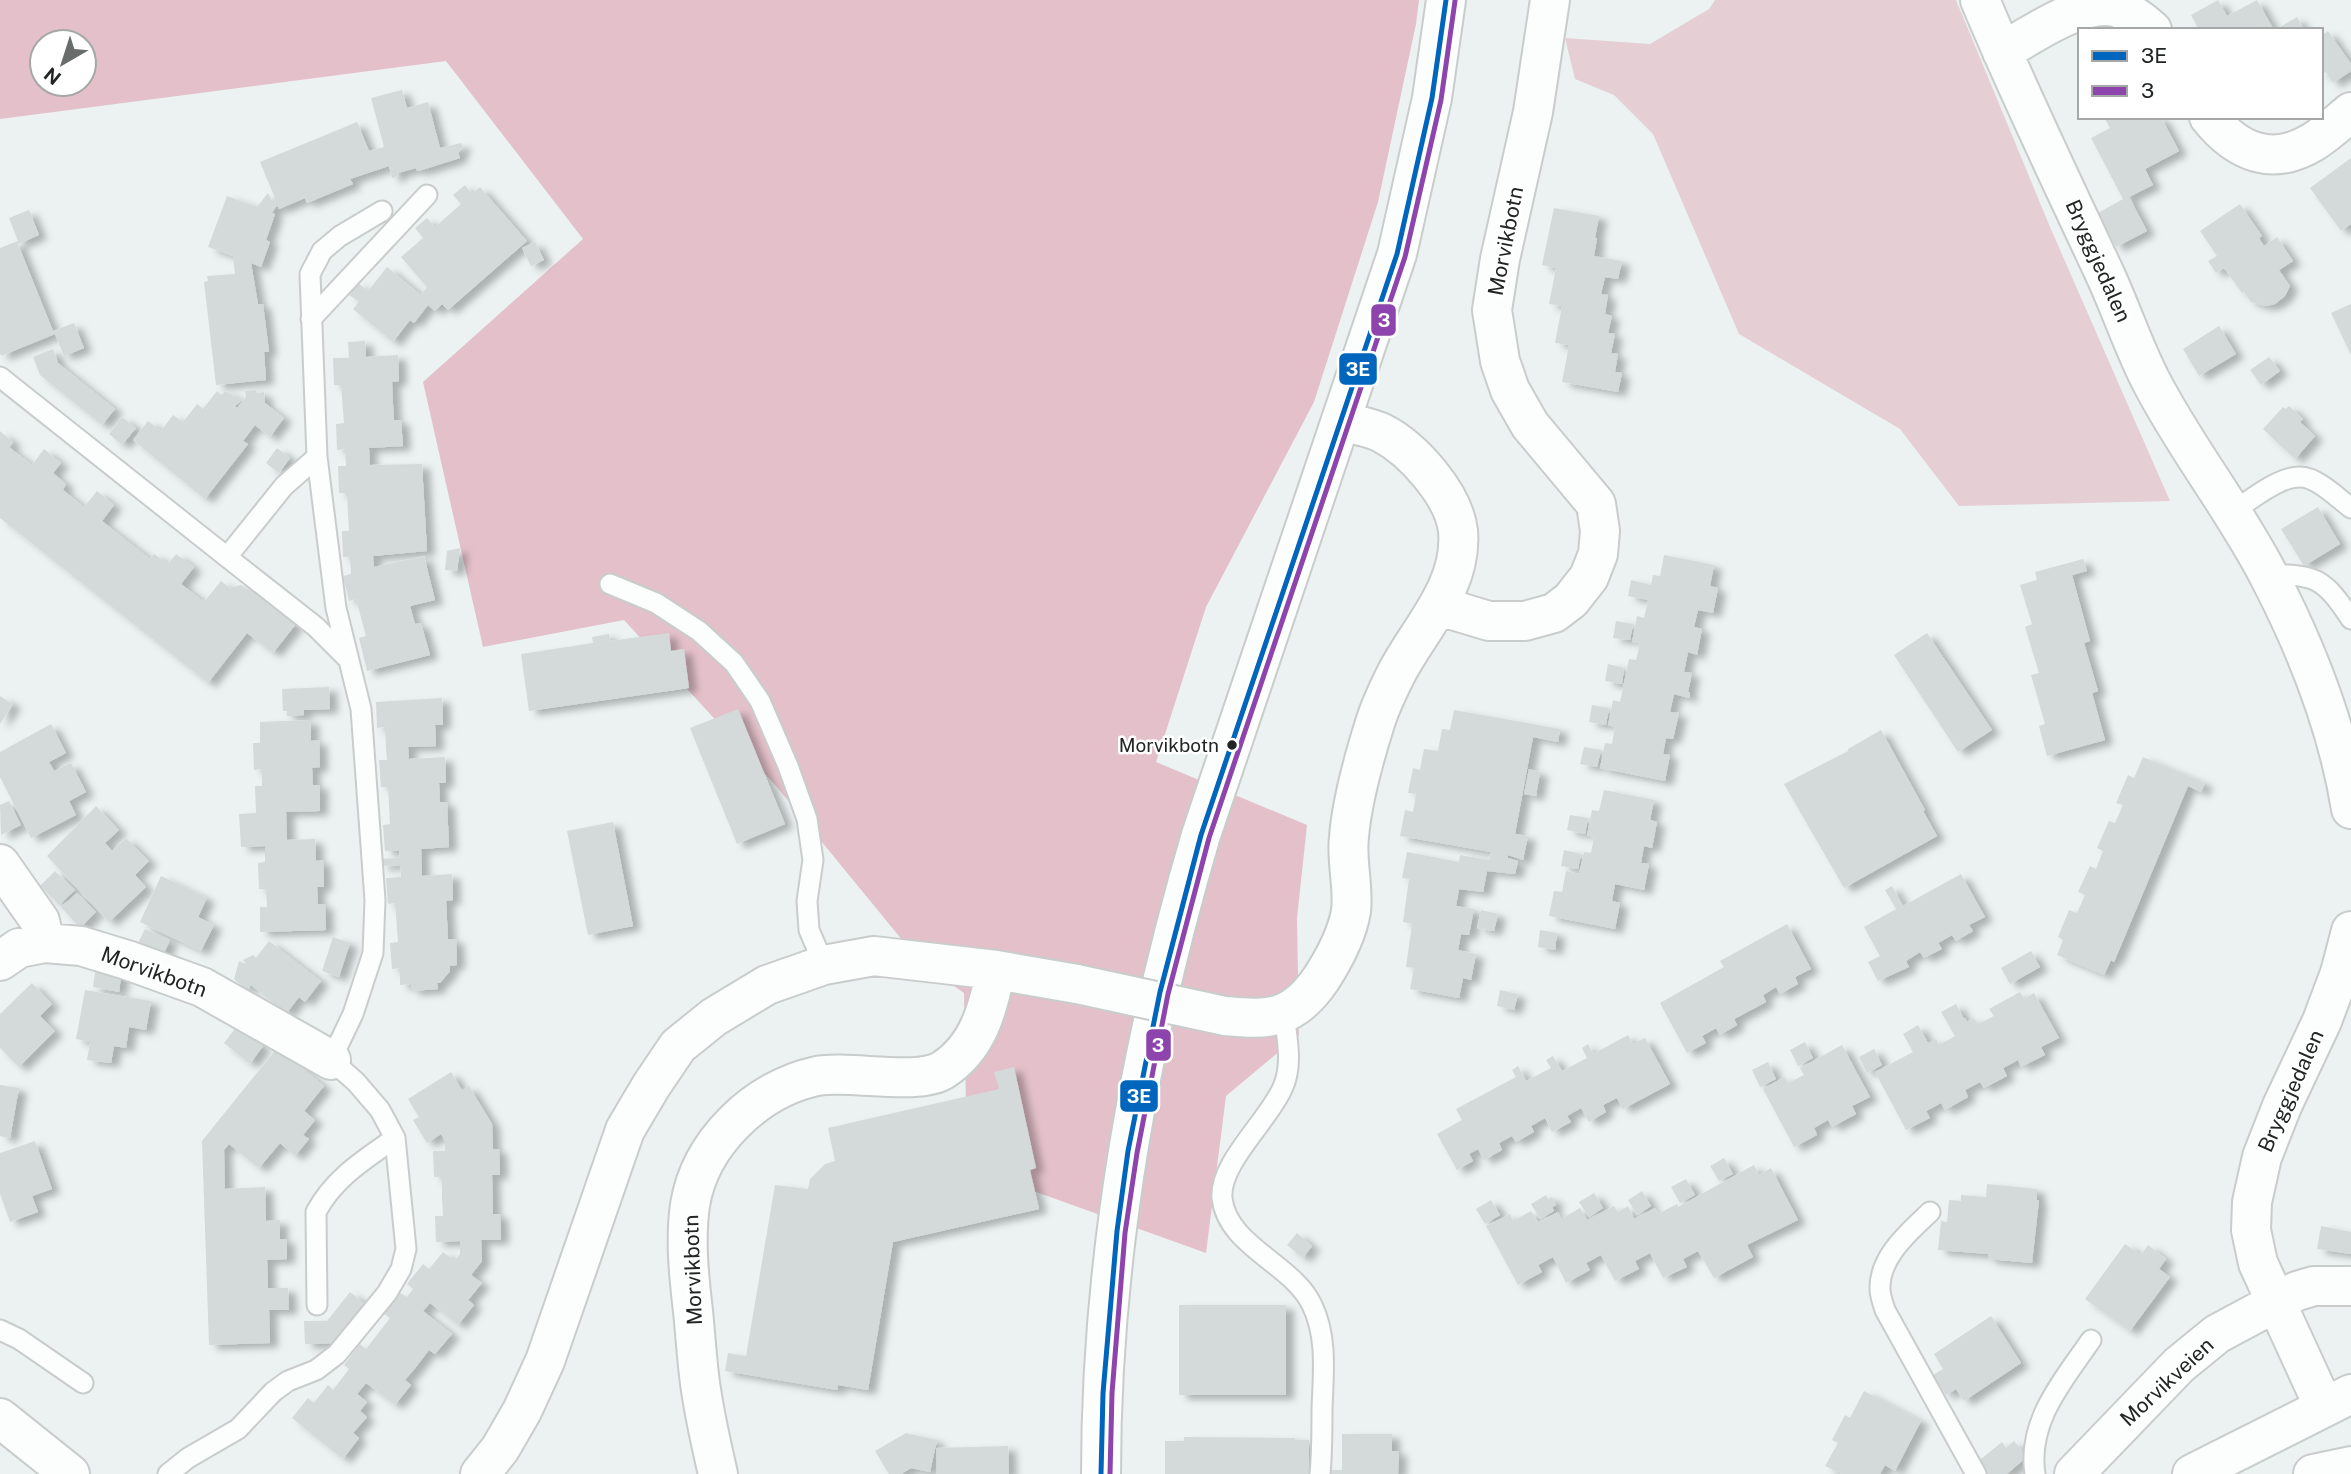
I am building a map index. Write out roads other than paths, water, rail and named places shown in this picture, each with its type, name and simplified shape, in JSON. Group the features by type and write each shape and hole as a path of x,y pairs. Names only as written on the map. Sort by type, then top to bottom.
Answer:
{"street":[{"path":"1101,1474 1101,1422 1114,1254 1135,1116 1175,924 1201,835 1397,254 1432,98 1446,0"},
{"name":"Morvikbotn","path":"1439,606 1489,621 1525,621 1554,612 1571,600 1589,577 1598,554 1600,531 1596,504 1530,425 1510,390 1500,361 1492,310 1500,259 1533,112 1550,0"},
{"name":"Bryggjedalen","path":"1980,0 2120,306 2150,379 2180,434 2269,575 2323,698 2351,809"},
{"path":"2002,52 2064,16 2100,5 2114,6 2128,12 2149,28"},
{"path":"2210,119 2220,132 2237,145 2253,152 2272,155 2293,152 2314,142 2351,112"},
{"path":"498,1466 545,1361 625,1130 678,1046 714,1017 767,985 824,965 874,956 996,970 1077,984 1225,1016 1261,1019 1284,1014 1303,1001 1320,981 1338,950 1351,911 1349,838 1361,773 1376,721 1396,674 1439,606 1457,560 1458,529 1448,500 1430,474 1410,454 1382,433 1341,421"},
{"path":"0,864 40,921 45,943"},
{"name":"Bryggjedalen","path":"2337,1401 2276,1303 2258,1264 2250,1230 2252,1202 2262,1157 2281,1106 2322,1021 2340,974 2351,930"},
{"name":"Morvikbotn","path":"0,961 19,948 45,943 81,946 202,987 331,1060"},
{"name":"Morvikbotn","path":"718,1474 701,1394 688,1268 690,1205 702,1166 720,1137 748,1110 786,1086 818,1076 853,1074 918,1077 942,1071 962,1055 976,1036 988,1009 996,970"},
{"name":"Morvikveien","path":"2074,1474 2179,1365 2217,1334 2297,1291 2314,1286 2351,1286"},
{"path":"2192,1474 2337,1401"},
{"path":"0,1419 70,1474"},
{"path":"2312,1474 2351,1466"}],"lane":[{"path":"311,319 428,195"},
{"path":"168,1474 188,1458 238,1429 273,1392 288,1381 316,1370 337,1354 387,1293 401,1269 405,1249 394,1138 380,1110 356,1082 331,1060 356,1004 373,953 375,900 361,709 336,608 317,457 310,274 322,251 340,236 382,211"},
{"path":"0,377 316,627 348,658"},
{"path":"226,556 284,486 317,457"},
{"path":"2231,513 2291,477 2311,479 2351,508"},
{"path":"2269,575 2306,576 2319,581 2337,598 2351,619"},
{"path":"610,584 656,603 699,631 734,663 760,701 807,819 813,860 807,901 809,930 824,965"},
{"path":"1284,1014 1290,1055 1284,1086 1268,1115 1240,1150 1228,1174 1222,1195 1226,1213 1239,1231 1257,1252 1289,1275 1312,1305 1323,1342 1320,1474"},
{"path":"317,1305 316,1212 342,1176 394,1138"},
{"path":"1930,1212 1892,1253 1881,1274 1880,1291 1885,1310 1976,1474"},
{"path":"0,1330 19,1339 83,1383"},
{"path":"2035,1474 2032,1457 2042,1418 2091,1340"}],"place":[{"name":"Morvikbotn","path":"1232,745"}]}
